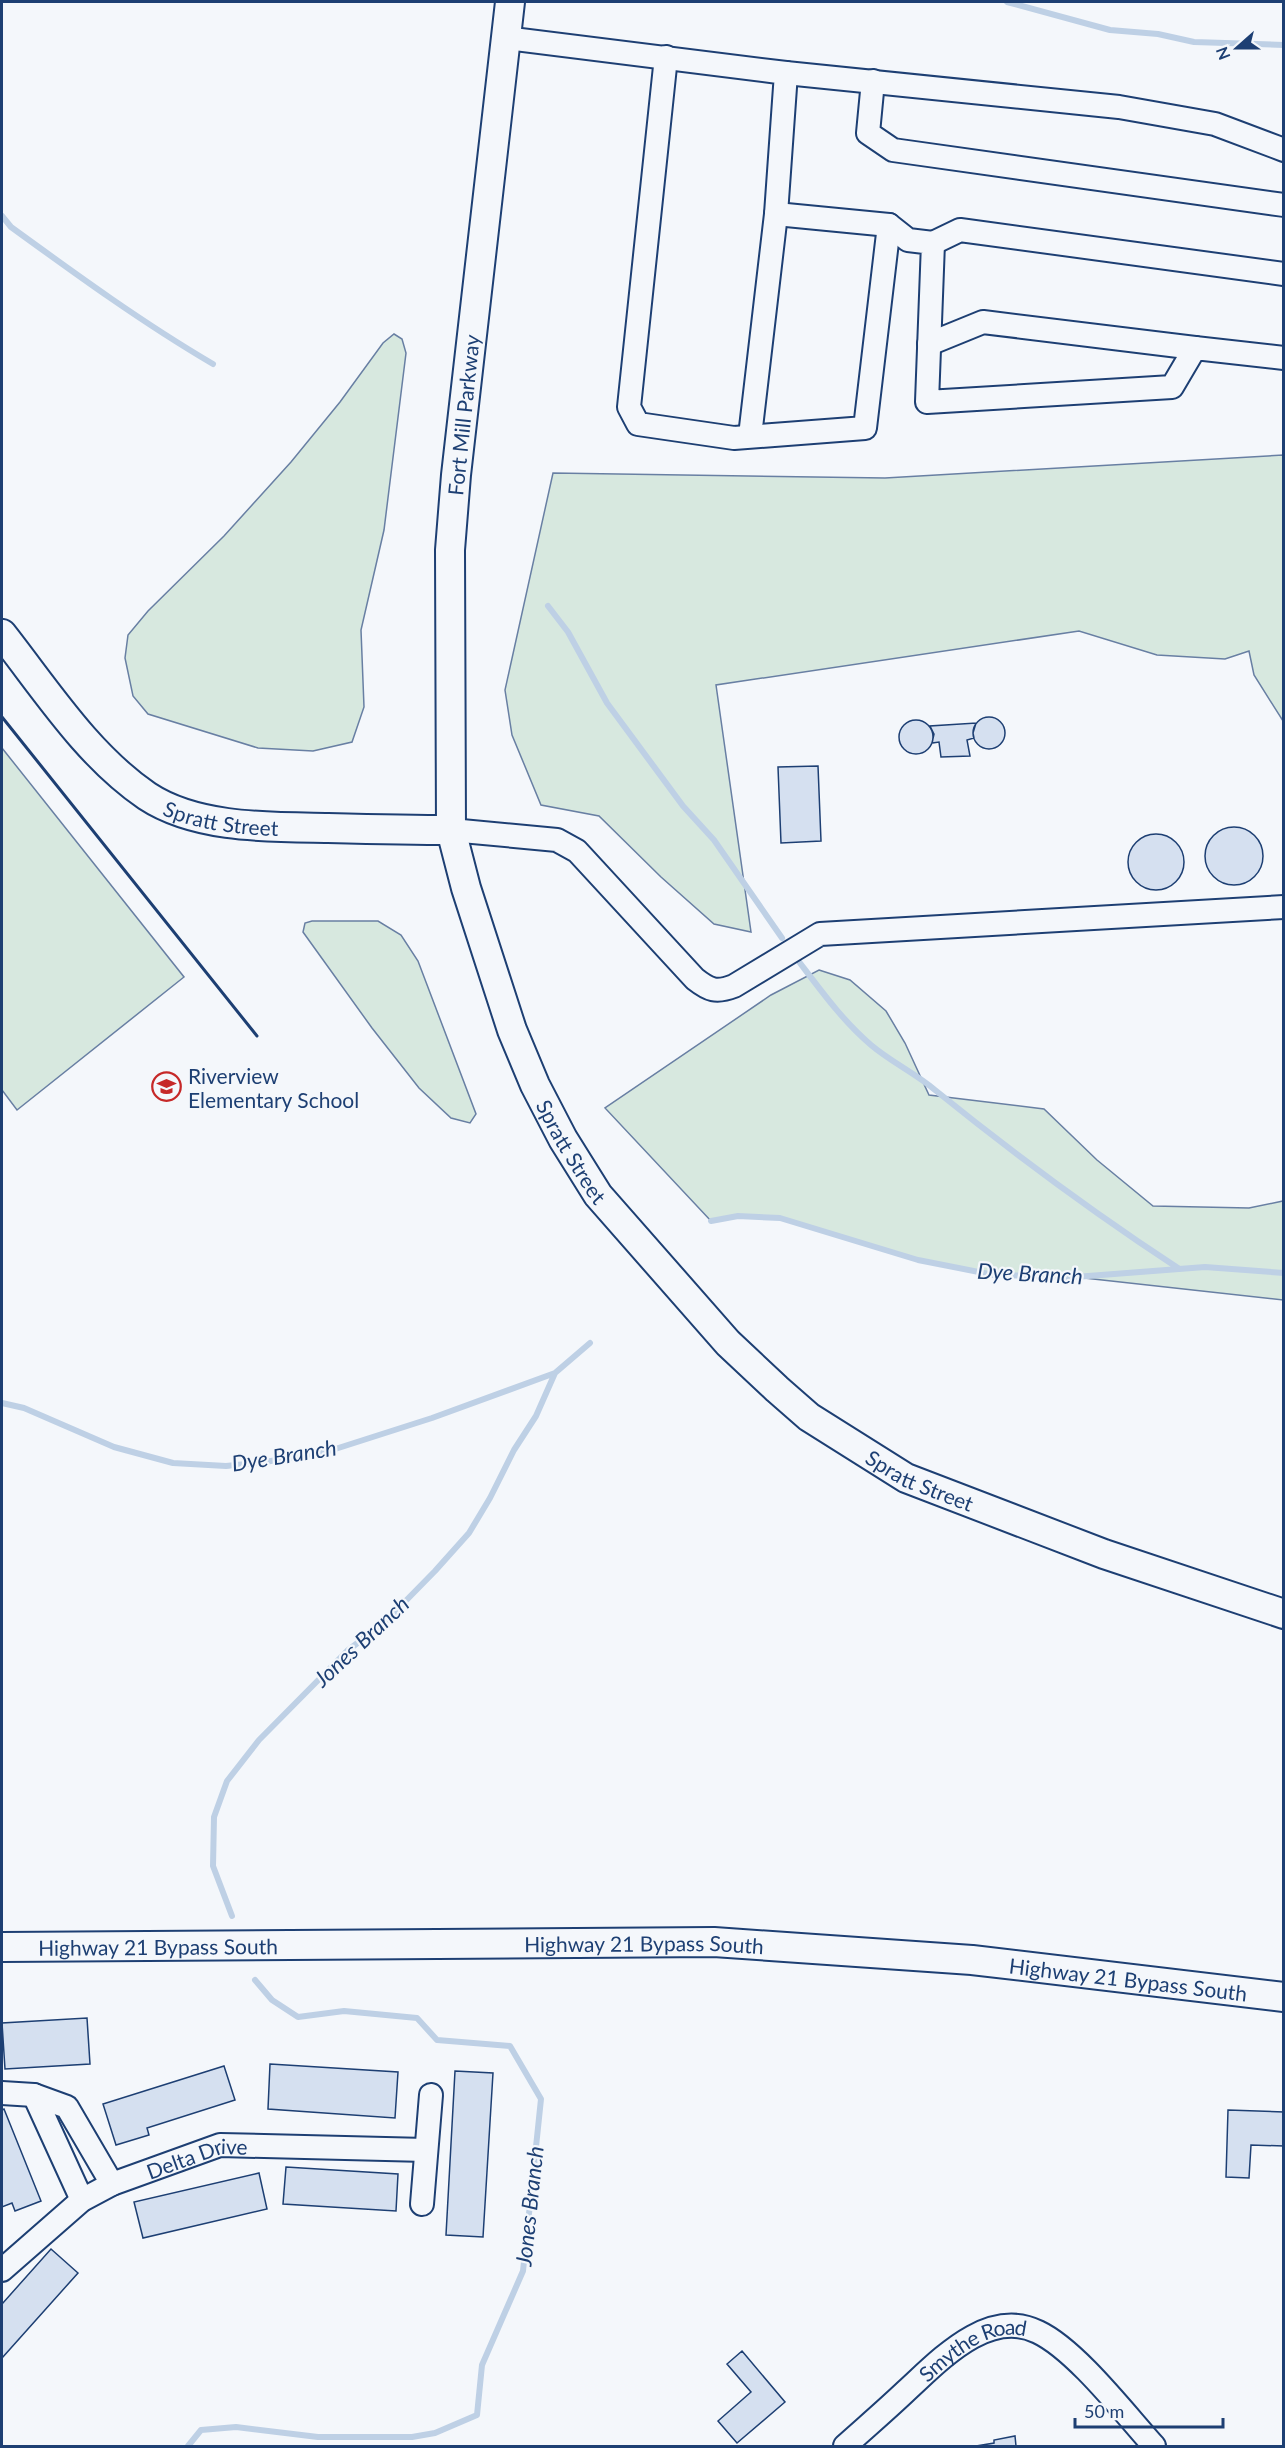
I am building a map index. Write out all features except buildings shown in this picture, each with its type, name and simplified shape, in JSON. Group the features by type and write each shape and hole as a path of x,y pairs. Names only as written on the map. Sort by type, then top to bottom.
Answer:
{"main road":[{"name":"Fort Mill Parkway","path":"451,830 450,550 456,475 510,2"},
{"name":"Spratt Street","path":"2,634 83,737 108,764 149,797 189,814 245,826 451,830 469,899 512,1030 534,1085 563,1139 598,1195 645,1250 728,1343 809,1417 906,1478 1104,1554 1284,1614"},
{"name":"Highway 21 Bypass South","path":"2,1947 714,1942 972,1960 1284,1997"}],"street":[{"path":"506,38 786,73 1119,107 1215,124 1284,150"},
{"path":"666,57 629,407 638,424 734,438 865,428 890,225"},
{"path":"750,436 776,214 786,73"},
{"path":"873,81 867,133 893,150 1284,205"},
{"path":"776,214 890,225 908,240 933,243 960,230 1284,274"},
{"path":"933,243 927,402 1172,387 1195,348"},
{"path":"929,344 983,322 1284,358"},
{"path":"451,830 557,840 577,851 695,979 711,991 723,991 734,986 820,934 1284,907"},
{"path":"2,2093 34,2095 67,2107 112,2184"},
{"path":"34,2095 82,2200"},
{"path":"422,2204 431,2095"},
{"name":"Delta Drive","path":"2,2270 82,2200 112,2184 220,2145 426,2150"},
{"name":"Smythe Road","path":"845,2446 950,2351 988,2330 1010,2325 1038,2331 1070,2354 1154,2446"}],"shaded area":[{"path":"394,334 402,339 406,353 384,530 361,630 364,707 352,742 313,751 258,748 148,714 133,696 125,658 128,635 148,611 224,536 291,462 340,402 383,343"},
{"path":"1283,455 1283,721 1254,675 1249,651 1225,659 1157,655 1079,631 716,685 751,932 714,924 661,877 599,816 541,805 512,735 505,690 553,473 885,478"},
{"path":"2,748 184,977 17,1110 2,1090"},
{"path":"312,921 378,921 401,935 418,961 476,1114 470,1123 451,1118 419,1088 372,1028 303,932 305,923"},
{"path":"819,970 850,980 886,1011 905,1043 929,1095 1044,1109 1097,1160 1153,1206 1249,1208 1283,1201 1283,1300 1075,1277 994,1275 918,1260 780,1218 738,1216 711,1221 605,1108 771,995"}],"waterway":[{"path":"1007,2 1110,30 1158,34 1194,42 1284,45"},
{"path":"2,216 11,227 85,281 213,364"},
{"path":"548,606 568,632 607,703 683,806 714,840 782,938"},
{"path":"800,963 842,1016 871,1045 927,1084 1054,1182 1178,1268"},
{"name":"Dye Branch","path":"711,1221 738,1216 780,1218 918,1260 994,1275 1075,1277 1205,1267 1284,1273"},
{"name":"Dye Branch","path":"2,1403 24,1408 114,1447 173,1463 226,1466 329,1451 432,1418 555,1373 590,1343"},
{"name":"Jones Branch","path":"232,1916 213,1866 214,1817 227,1781 259,1740 347,1651 385,1622 469,1533 514,1450 536,1416 555,1373"},
{"name":"Jones Branch","path":"188,2446 201,2430 236,2427 318,2437 412,2437 435,2433 477,2415 482,2365 523,2271 541,2099 510,2046 437,2040 417,2018 344,2011 298,2017 272,2000 255,1980"}],"wall":[{"path":"2,717 257,1036"}],"place":[{"name":"Riverview Elementary School","path":"167,1087"}]}
